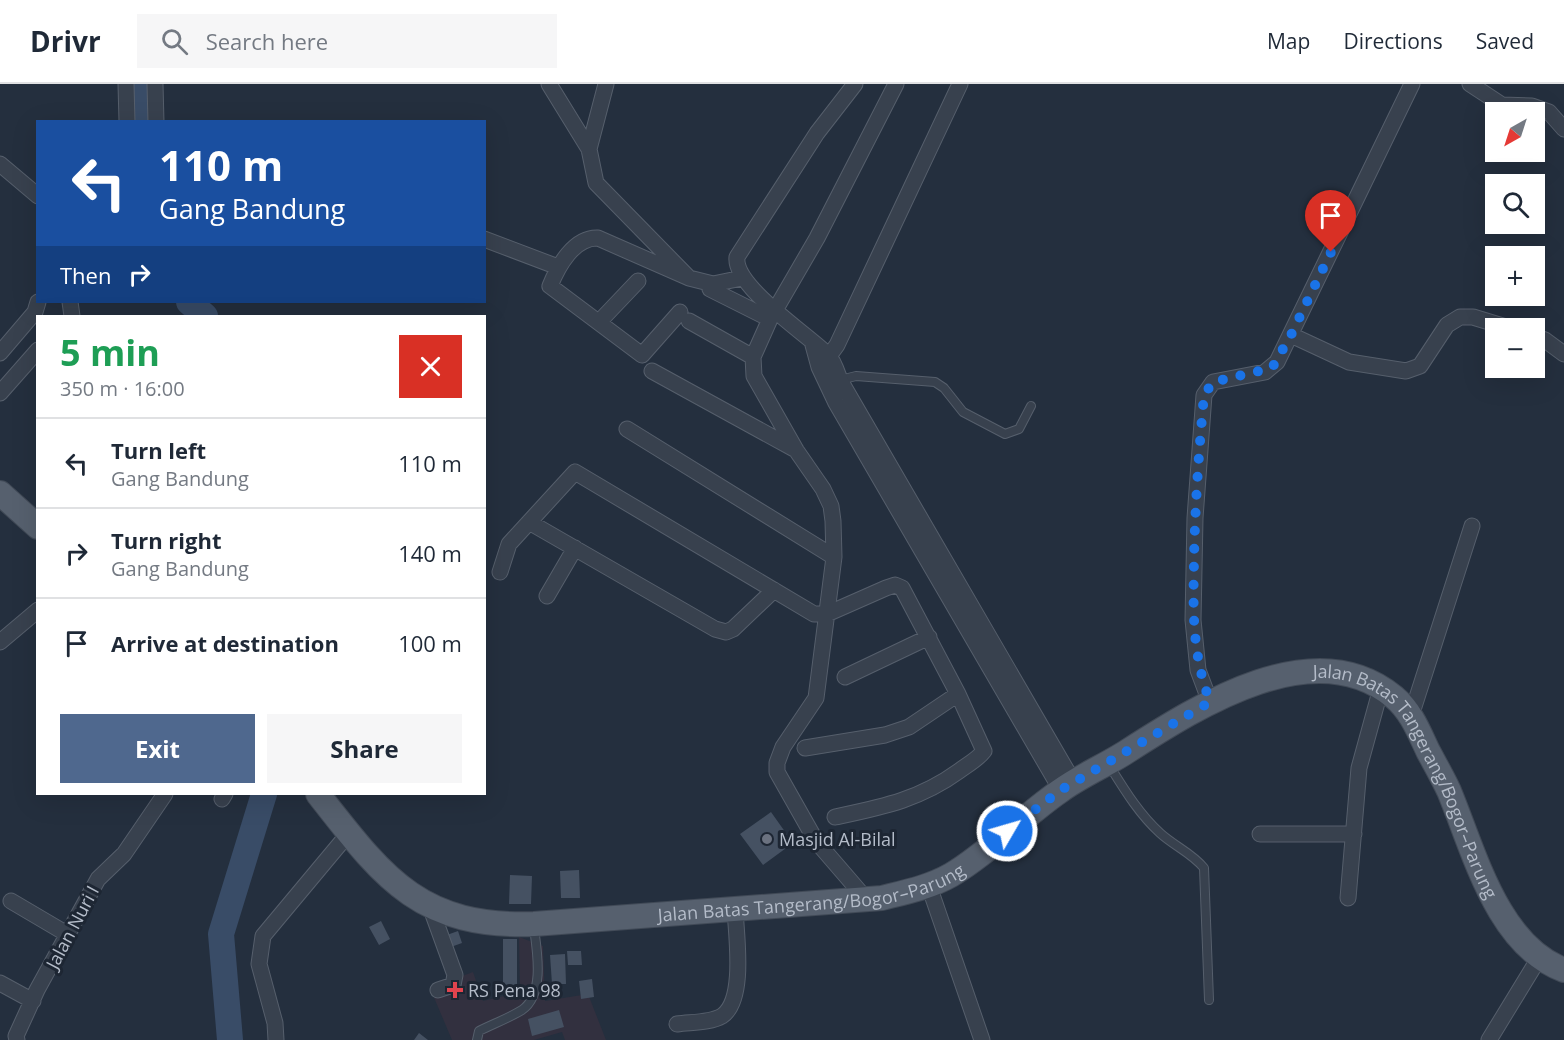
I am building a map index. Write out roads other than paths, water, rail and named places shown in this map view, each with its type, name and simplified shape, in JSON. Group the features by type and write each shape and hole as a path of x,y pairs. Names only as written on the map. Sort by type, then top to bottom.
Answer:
{"main road":[{"path":"0,493 36,525"},
{"name":"Jalan Batas Tangerang/Bogor–Parung","path":"319,795 388,877 430,906 448,915 474,921 498,925 534,924 866,899 929,886 953,873 1067,786 1210,702 1255,683 1299,674 1337,673 1357,676 1381,688 1402,704 1411,716 1448,790 1472,852 1509,925 1539,958 1564,970"}],"street":[{"path":"126,84 127,120"},
{"path":"155,84 156,120"},
{"path":"549,84 590,149 596,183 689,278"},
{"path":"590,149 606,84"},
{"path":"855,84 818,133 737,257 742,278 773,314 829,356 840,380 1067,786"},
{"path":"866,899 816,841 777,772 777,763 783,747 816,698 834,557 831,506 754,376 753,357 773,314 818,238 896,84"},
{"path":"829,356 837,345 960,84"},
{"path":"1210,702 1198,670 1193,620 1195,518 1204,395 1213,382 1272,368 1291,335 1412,84"},
{"path":"1470,84 1502,105 1532,106 1550,112 1564,129"},
{"path":"0,164 36,194"},
{"path":"742,278 712,284 689,278 598,238 589,237 582,241 558,267 550,286 642,355 685,316 753,357"},
{"path":"486,240 558,267"},
{"path":"599,322 638,281"},
{"path":"710,289 773,314"},
{"path":"0,353 37,311"},
{"path":"1291,335 1349,362 1406,371 1420,366 1447,325 1461,317 1485,321"},
{"path":"1545,340 1564,354"},
{"path":"813,345 819,367 836,402 1067,786"},
{"path":"0,393 36,352"},
{"path":"652,371 796,450"},
{"path":"627,429 834,557"},
{"path":"500,572 509,544 575,472 814,614 827,614 895,585 902,588 958,694 984,751 925,793 901,803 835,817"},
{"path":"530,522 715,629 726,632 733,629 774,590"},
{"path":"1411,716 1472,526"},
{"path":"548,596 575,549"},
{"path":"0,642 36,612"},
{"path":"845,678 928,637"},
{"path":"1348,898 1359,768 1381,688"},
{"path":"806,748 885,735 909,727 958,694"},
{"name":"Jalan Nuri I","path":"17,1040 16,1036 33,1001 98,879 124,854 164,795"},
{"path":"276,1040 275,1023 259,964 263,936 349,833"},
{"path":"1260,834 1354,834"},
{"path":"929,886 982,1040"},
{"path":"10,901 67,934"},
{"path":"430,906 455,975 453,985 438,990"},
{"path":"677,1024 714,1019 732,1007 737,990 735,909"},
{"path":"1489,1040 1539,958"},
{"path":"0,983 33,1001"}],"lane":[{"path":"840,380 866,376 935,382 944,388 963,412 1005,434 1019,429 1031,406"},
{"path":"1107,763 1149,822 1161,835 1196,858 1204,868 1209,1000"},
{"path":"477,1040 479,1031 522,1010 532,998 538,957 534,924"}],"waterway":[{"path":"143,120 144,84"},
{"path":"190,303 204,315"},
{"path":"230,1040 221,934 264,795"}],"place":[{"name":"Masjid Al-Bilal","path":"767,839"},
{"name":"RS Pena 98","path":"455,990"}]}
